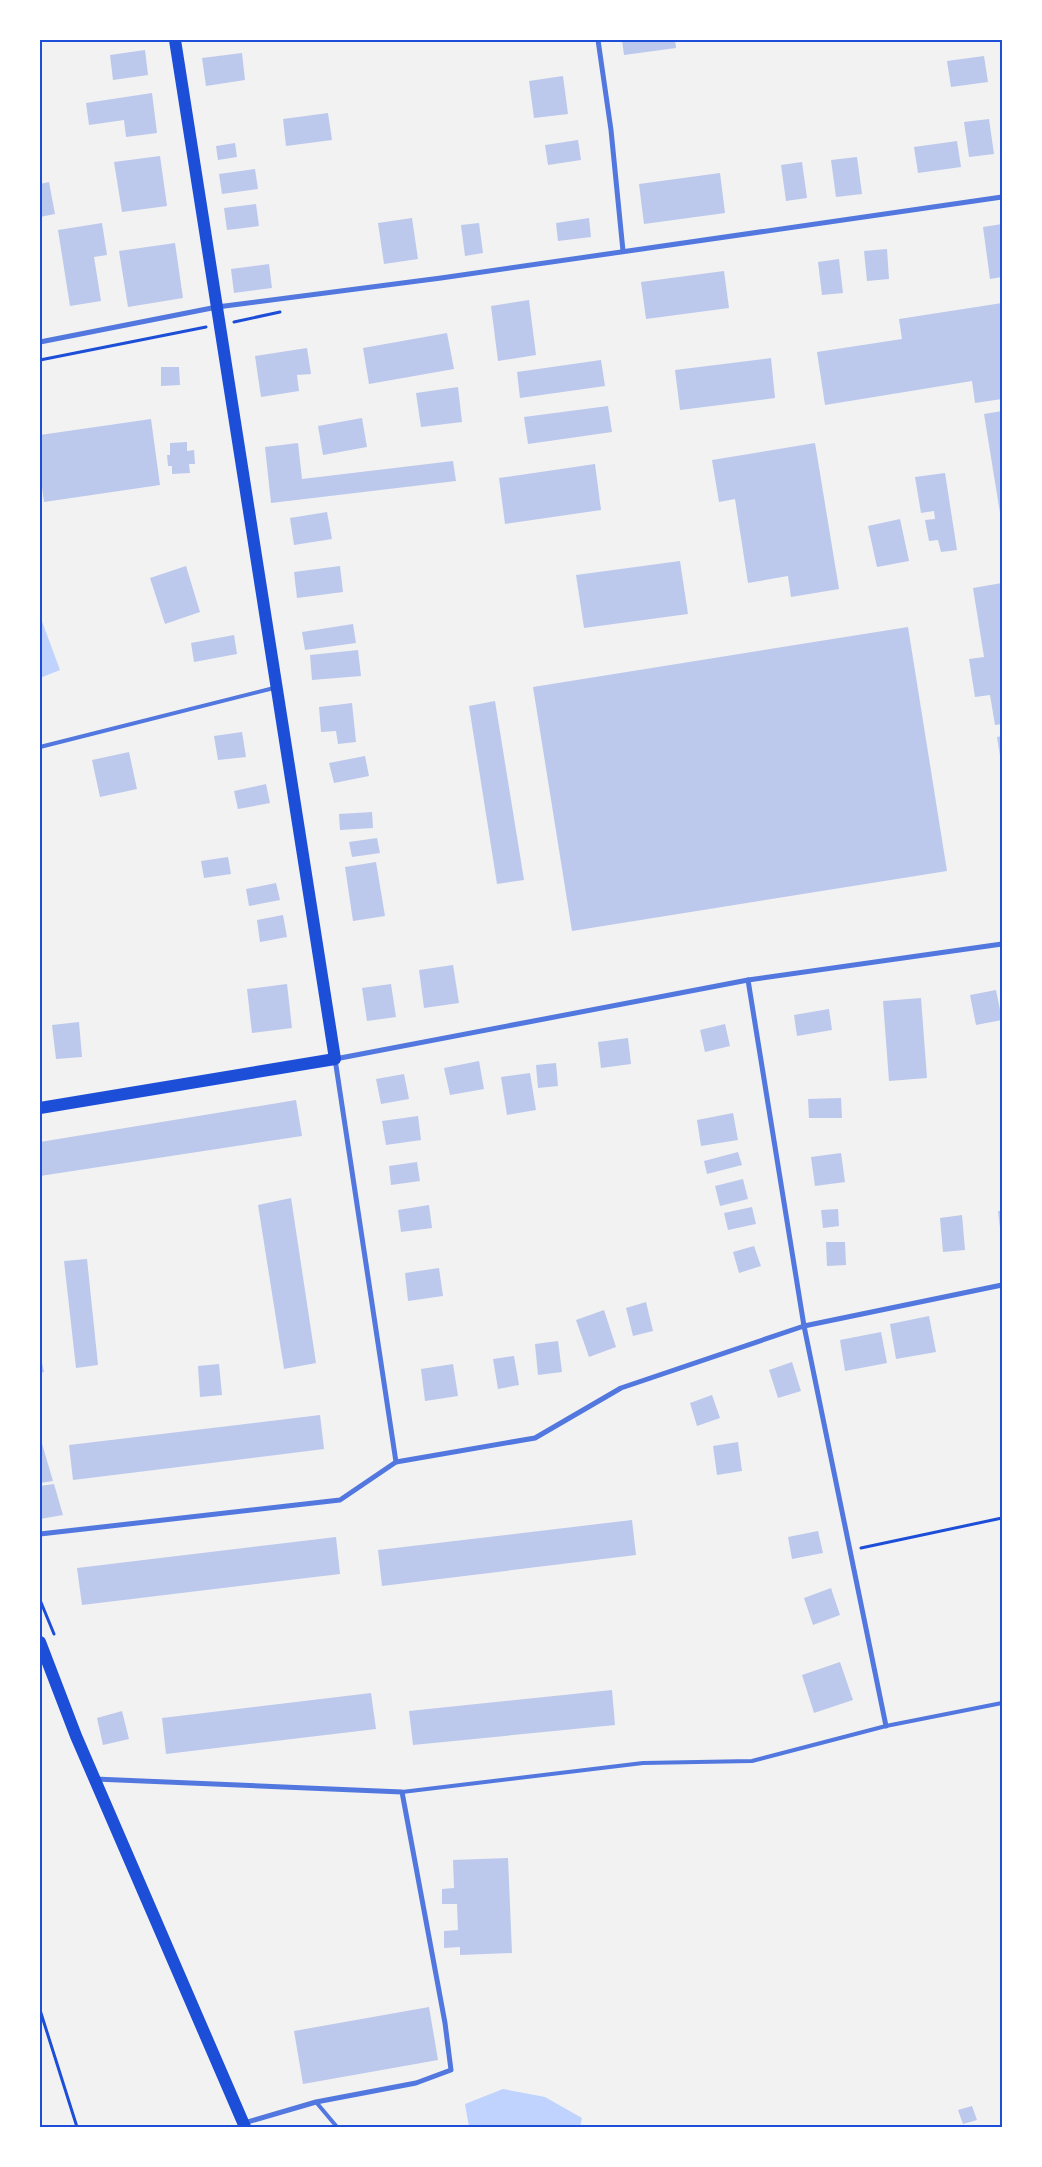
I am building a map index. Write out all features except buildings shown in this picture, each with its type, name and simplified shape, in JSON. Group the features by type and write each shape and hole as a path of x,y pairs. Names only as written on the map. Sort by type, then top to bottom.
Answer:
{"main road":[{"path":"40,1108 335,1059 174,40"},
{"path":"40,1642 95,1779 244,2125"}],"street":[{"path":"598,40 611,130 623,251"},
{"path":"40,342 217,307 441,278 1002,197"},
{"path":"396,1462 335,1059 748,980 1002,944"},
{"path":"748,980 804,1326 886,1726"},
{"path":"40,1534 340,1500 396,1462 535,1438 621,1388 804,1326 1002,1285"},
{"path":"95,1779 402,1792 452,2070 416,2083 316,2102 244,2125"}],"lane":[{"path":"40,747 277,688"},
{"path":"402,1792 643,1763 752,1761 886,1726 1002,1703"},
{"path":"316,2102 338,2127"}],"path":[{"path":"850,1551 939,1530 1002,1518"},
{"path":"40,2010 77,2127"}],"water":[{"path":"40,616 60,670 40,678"},
{"path":"503,2089 545,2097 582,2118 580,2127 469,2127 465,2104"}]}
